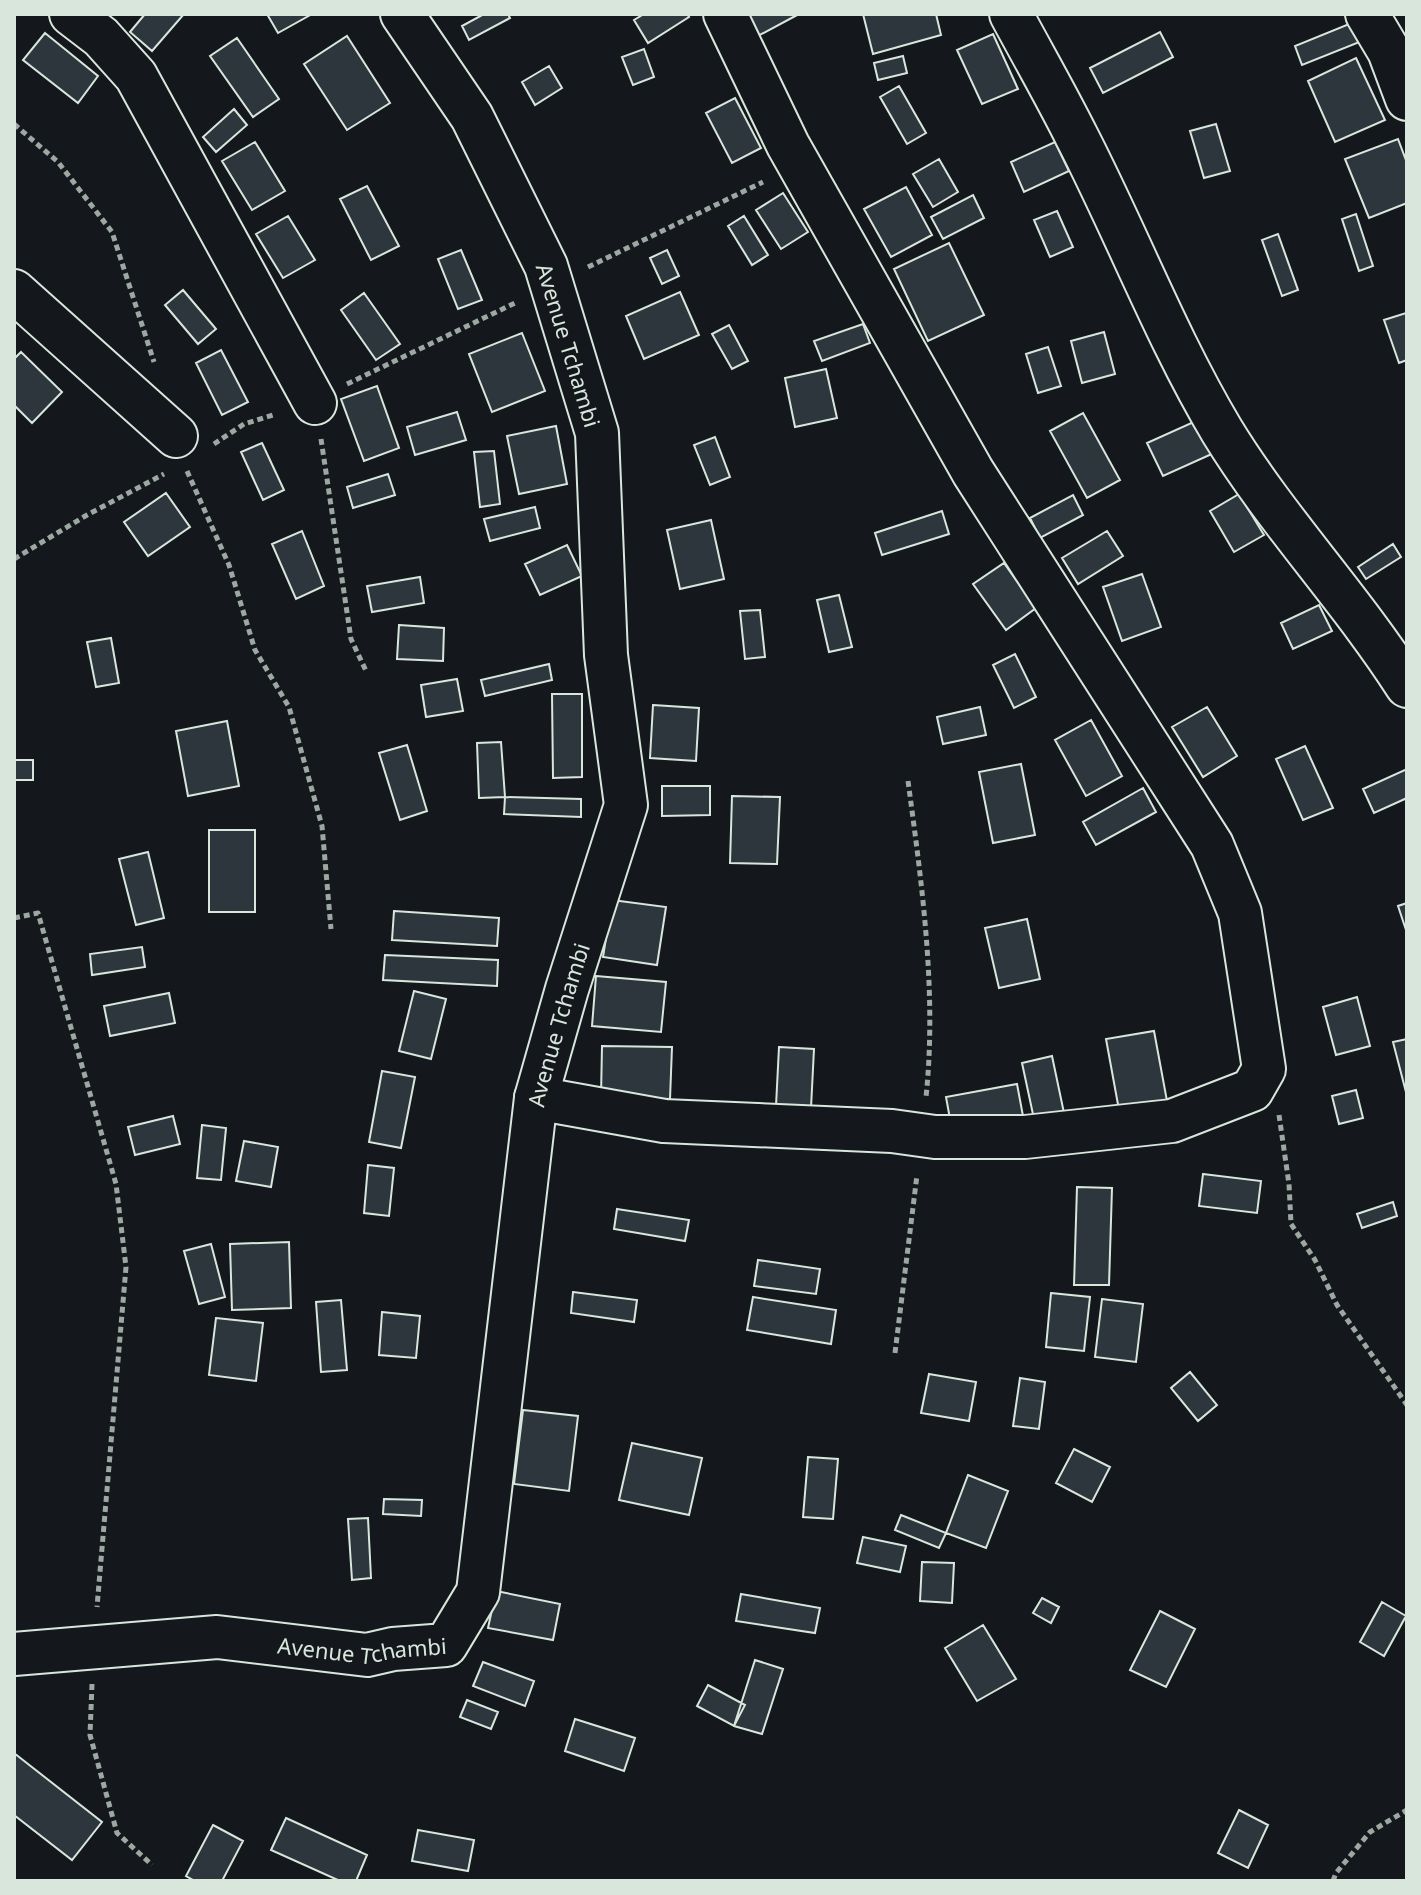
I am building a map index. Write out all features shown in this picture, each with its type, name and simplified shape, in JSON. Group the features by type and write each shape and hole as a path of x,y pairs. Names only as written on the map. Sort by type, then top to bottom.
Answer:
{"street":[{"path":"71,14 101,37 136,76 315,403"},
{"name":"Avenue Tchambi","path":"14,1654 217,1637 367,1655 393,1649 446,1645 478,1592 536,1098 626,805 606,655 597,433 546,266 472,117 402,14"},
{"path":"536,1098 664,1121 892,1131 921,1135 1025,1137 1172,1121 1252,1090 1264,1069 1240,913 1212,845 973,472 800,165 725,14"},
{"path":"1011,14 1078,137 1169,333 1223,431 1285,523 1376,638 1407,686"},
{"path":"1367,14 1389,51 1407,99"},
{"path":"14,291 180,450"}],"path":[{"path":"14,124 58,162 112,232 159,376"},
{"path":"14,559 87,515 180,450 244,424 315,403 363,376 800,165"},
{"path":"315,403 351,639 367,673"},
{"path":"180,450 229,565 255,650 289,707 322,826 331,929"},
{"path":"895,1353 929,1063 926,911 908,781"},
{"path":"14,918 38,913 116,1184 126,1267 94,1647 90,1735 117,1833 152,1865"},
{"path":"1264,1069 1281,1119 1291,1224 1315,1260 1337,1305 1407,1405"},
{"path":"1333,1881 1336,1873 1370,1832 1407,1810"}],"building":[{"path":"145,14 184,14 152,51 130,32"},
{"path":"267,14 312,14 278,33"},
{"path":"484,14 508,14 510,18 469,40 462,26"},
{"path":"644,14 687,14 689,17 648,43 634,20"},
{"path":"744,14 799,14 756,37"},
{"path":"863,14 936,14 941,35 873,54"},
{"path":"1354,22 1362,41 1302,65 1295,46"},
{"path":"1160,32 1173,57 1103,93 1090,68"},
{"path":"45,33 98,76 78,103 23,60"},
{"path":"993,34 1018,89 982,104 957,50"},
{"path":"347,36 390,103 347,130 304,64"},
{"path":"237,38 279,99 253,117 210,56"},
{"path":"644,49 654,77 633,85 622,57"},
{"path":"903,56 907,73 878,80 874,63"},
{"path":"1356,58 1385,120 1335,142 1308,81"},
{"path":"549,66 562,88 535,105 522,82"},
{"path":"899,86 926,133 907,144 880,97"},
{"path":"735,98 761,148 732,163 706,113"},
{"path":"234,109 247,125 216,152 203,137"},
{"path":"1216,124 1230,171 1204,178 1190,131"},
{"path":"1398,139 1407,163 1407,203 1369,218 1345,159"},
{"path":"255,142 285,191 252,210 222,161"},
{"path":"1055,142 1069,171 1024,192 1011,162"},
{"path":"939,159 958,192 933,207 913,174"},
{"path":"367,186 399,246 371,260 340,199"},
{"path":"906,187 932,235 891,257 864,209"},
{"path":"783,193 808,232 781,249 756,210"},
{"path":"973,195 984,218 943,239 931,217"},
{"path":"1057,211 1073,247 1050,257 1034,220"},
{"path":"1356,214 1373,266 1359,271 1342,219"},
{"path":"288,216 315,260 283,278 256,234"},
{"path":"744,216 768,255 752,265 728,226"},
{"path":"1278,234 1298,290 1282,296 1262,240"},
{"path":"949,243 984,315 928,341 894,269"},
{"path":"461,250 482,300 458,309 438,259"},
{"path":"667,250 679,276 662,284 650,258"},
{"path":"183,290 216,329 198,344 165,305"},
{"path":"680,292 699,335 644,359 626,316"},
{"path":"364,293 400,344 376,360 341,310"},
{"path":"1406,313 1407,360 1399,363 1384,320"},
{"path":"863,324 870,343 822,361 814,341"},
{"path":"729,325 748,361 732,369 712,334"},
{"path":"1104,332 1115,374 1082,383 1071,341"},
{"path":"522,333 545,391 492,412 469,354"},
{"path":"1048,347 1061,386 1038,393 1026,354"},
{"path":"221,350 248,402 222,415 196,363"},
{"path":"21,352 62,392 32,423 14,405 14,359"},
{"path":"826,369 837,418 795,427 785,378"},
{"path":"377,386 399,448 364,461 341,399"},
{"path":"457,412 466,440 415,455 407,427"},
{"path":"1083,413 1120,480 1087,498 1050,431"},
{"path":"1198,420 1214,453 1163,476 1147,443"},
{"path":"556,426 567,484 519,494 507,436"},
{"path":"715,437 730,477 710,485 694,445"},
{"path":"262,443 284,490 263,500 241,452"},
{"path":"494,451 500,504 480,507 474,452"},
{"path":"388,474 395,495 353,508 347,487"},
{"path":"166,493 190,527 148,556 124,522"},
{"path":"1239,494 1264,535 1234,552 1210,511"},
{"path":"1073,495 1083,515 1040,538 1030,518"},
{"path":"535,507 540,528 490,541 484,519"},
{"path":"942,511 949,534 882,555 875,533"},
{"path":"711,520 724,579 680,589 667,530"},
{"path":"302,531 324,586 296,599 272,544"},
{"path":"1107,531 1123,556 1078,584 1062,558"},
{"path":"1393,544 1401,557 1366,579 1358,567"},
{"path":"567,545 582,576 540,595 525,564"},
{"path":"1004,563 1036,608 1006,630 973,584"},
{"path":"1142,574 1161,627 1122,641 1103,587"},
{"path":"420,577 424,603 372,612 367,586"},
{"path":"839,595 852,647 829,652 817,600"},
{"path":"1319,605 1332,631 1293,649 1281,623"},
{"path":"760,610 765,657 745,659 740,611"},
{"path":"399,625 444,628 443,661 397,659"},
{"path":"111,638 119,683 96,687 87,642"},
{"path":"1015,654 1036,697 1014,708 993,665"},
{"path":"549,664 552,680 485,696 481,680"},
{"path":"457,679 463,711 426,717 421,685"},
{"path":"552,694 582,694 582,777 553,778"},
{"path":"653,705 699,708 696,761 650,758"},
{"path":"980,707 986,735 943,744 937,717"},
{"path":"1207,707 1237,756 1203,777 1172,727"},
{"path":"1091,720 1122,776 1086,796 1055,740"},
{"path":"227,721 239,786 188,796 176,731"},
{"path":"501,742 505,797 479,798 477,743"},
{"path":"407,745 427,811 400,820 379,753"},
{"path":"1305,746 1333,808 1303,820 1276,759"},
{"path":"14,760 33,760 33,780 14,780"},
{"path":"1021,764 1035,835 993,843 979,772"},
{"path":"1407,769 1407,798 1374,813 1363,789"},
{"path":"662,786 710,786 710,815 662,816"},
{"path":"1143,788 1156,812 1096,845 1083,822"},
{"path":"732,796 780,797 777,864 730,863"},
{"path":"505,797 581,799 581,817 504,814"},
{"path":"209,830 255,830 255,912 209,912"},
{"path":"148,852 164,918 136,925 119,859"},
{"path":"612,900 666,907 657,965 603,957"},
{"path":"1407,903 1407,933 1398,906"},
{"path":"394,911 499,918 497,946 392,940"},
{"path":"1027,919 1040,979 999,988 985,928"},
{"path":"142,947 145,967 92,975 90,954"},
{"path":"385,955 498,960 497,986 383,980"},
{"path":"596,976 666,982 661,1032 592,1026"},
{"path":"414,991 446,999 431,1059 399,1051"},
{"path":"169,993 175,1023 110,1036 104,1006"},
{"path":"1357,997 1370,1046 1336,1055 1323,1007"},
{"path":"1154,1031 1167,1101 1119,1110 1106,1039"},
{"path":"1407,1039 1407,1096 1393,1042"},
{"path":"602,1046 672,1047 670,1099 601,1097"},
{"path":"779,1047 814,1049 811,1108 776,1106"},
{"path":"1052,1056 1064,1113 1034,1119 1022,1063"},
{"path":"382,1071 415,1077 401,1148 369,1142"},
{"path":"1017,1084 1023,1116 952,1130 946,1097"},
{"path":"1356,1090 1363,1118 1339,1124 1332,1096"},
{"path":"173,1116 180,1144 135,1155 128,1127"},
{"path":"202,1125 226,1128 221,1180 197,1178"},
{"path":"244,1141 278,1147 271,1187 236,1181"},
{"path":"368,1165 394,1168 389,1216 364,1213"},
{"path":"1203,1174 1261,1181 1257,1213 1199,1206"},
{"path":"1077,1187 1112,1188 1109,1285 1074,1285"},
{"path":"1393,1202 1397,1216 1362,1228 1357,1214"},
{"path":"617,1209 689,1220 685,1241 614,1229"},
{"path":"289,1242 291,1308 232,1310 230,1244"},
{"path":"211,1244 225,1297 199,1304 184,1251"},
{"path":"758,1260 820,1269 816,1294 754,1286"},
{"path":"573,1292 637,1300 634,1322 571,1313"},
{"path":"1051,1293 1090,1297 1084,1351 1046,1347"},
{"path":"753,1297 836,1310 831,1344 747,1330"},
{"path":"1102,1299 1143,1304 1136,1362 1095,1357"},
{"path":"341,1300 347,1370 321,1372 316,1302"},
{"path":"382,1312 420,1316 416,1358 379,1355"},
{"path":"216,1318 263,1323 256,1381 209,1375"},
{"path":"1190,1372 1217,1405 1198,1421 1171,1388"},
{"path":"929,1374 976,1382 969,1421 921,1413"},
{"path":"1020,1378 1045,1382 1039,1429 1013,1426"},
{"path":"523,1410 578,1416 569,1491 514,1484"},
{"path":"632,1443 702,1458 689,1515 619,1500"},
{"path":"1074,1449 1110,1467 1092,1502 1056,1483"},
{"path":"808,1457 838,1459 833,1519 803,1517"},
{"path":"968,1475 1008,1491 986,1548 946,1533"},
{"path":"384,1499 422,1500 421,1516 383,1514"},
{"path":"901,1515 946,1533 939,1548 895,1530"},
{"path":"368,1518 371,1578 352,1580 348,1519"},
{"path":"863,1537 906,1546 900,1572 857,1563"},
{"path":"922,1562 954,1563 952,1603 920,1601"},
{"path":"496,1591 560,1604 553,1640 488,1628"},
{"path":"741,1594 820,1608 815,1633 736,1621"},
{"path":"1042,1598 1059,1607 1051,1623 1033,1613"},
{"path":"1382,1602 1406,1616 1384,1656 1360,1642"},
{"path":"1160,1611 1195,1629 1166,1687 1130,1670"},
{"path":"983,1625 1016,1679 977,1701 945,1648"},
{"path":"755,1660 783,1669 762,1734 734,1726"},
{"path":"483,1662 534,1681 525,1706 473,1686"},
{"path":"708,1685 745,1705 734,1726 697,1706"},
{"path":"467,1700 498,1712 491,1729 460,1717"},
{"path":"575,1719 635,1738 624,1771 565,1751"},
{"path":"14,1753 102,1822 72,1860 14,1815"},
{"path":"1239,1810 1268,1825 1248,1868 1218,1853"},
{"path":"286,1818 367,1855 356,1881 340,1881 271,1850"},
{"path":"213,1825 243,1841 222,1881 195,1881 186,1876"},
{"path":"418,1830 474,1840 468,1871 412,1861"}]}
